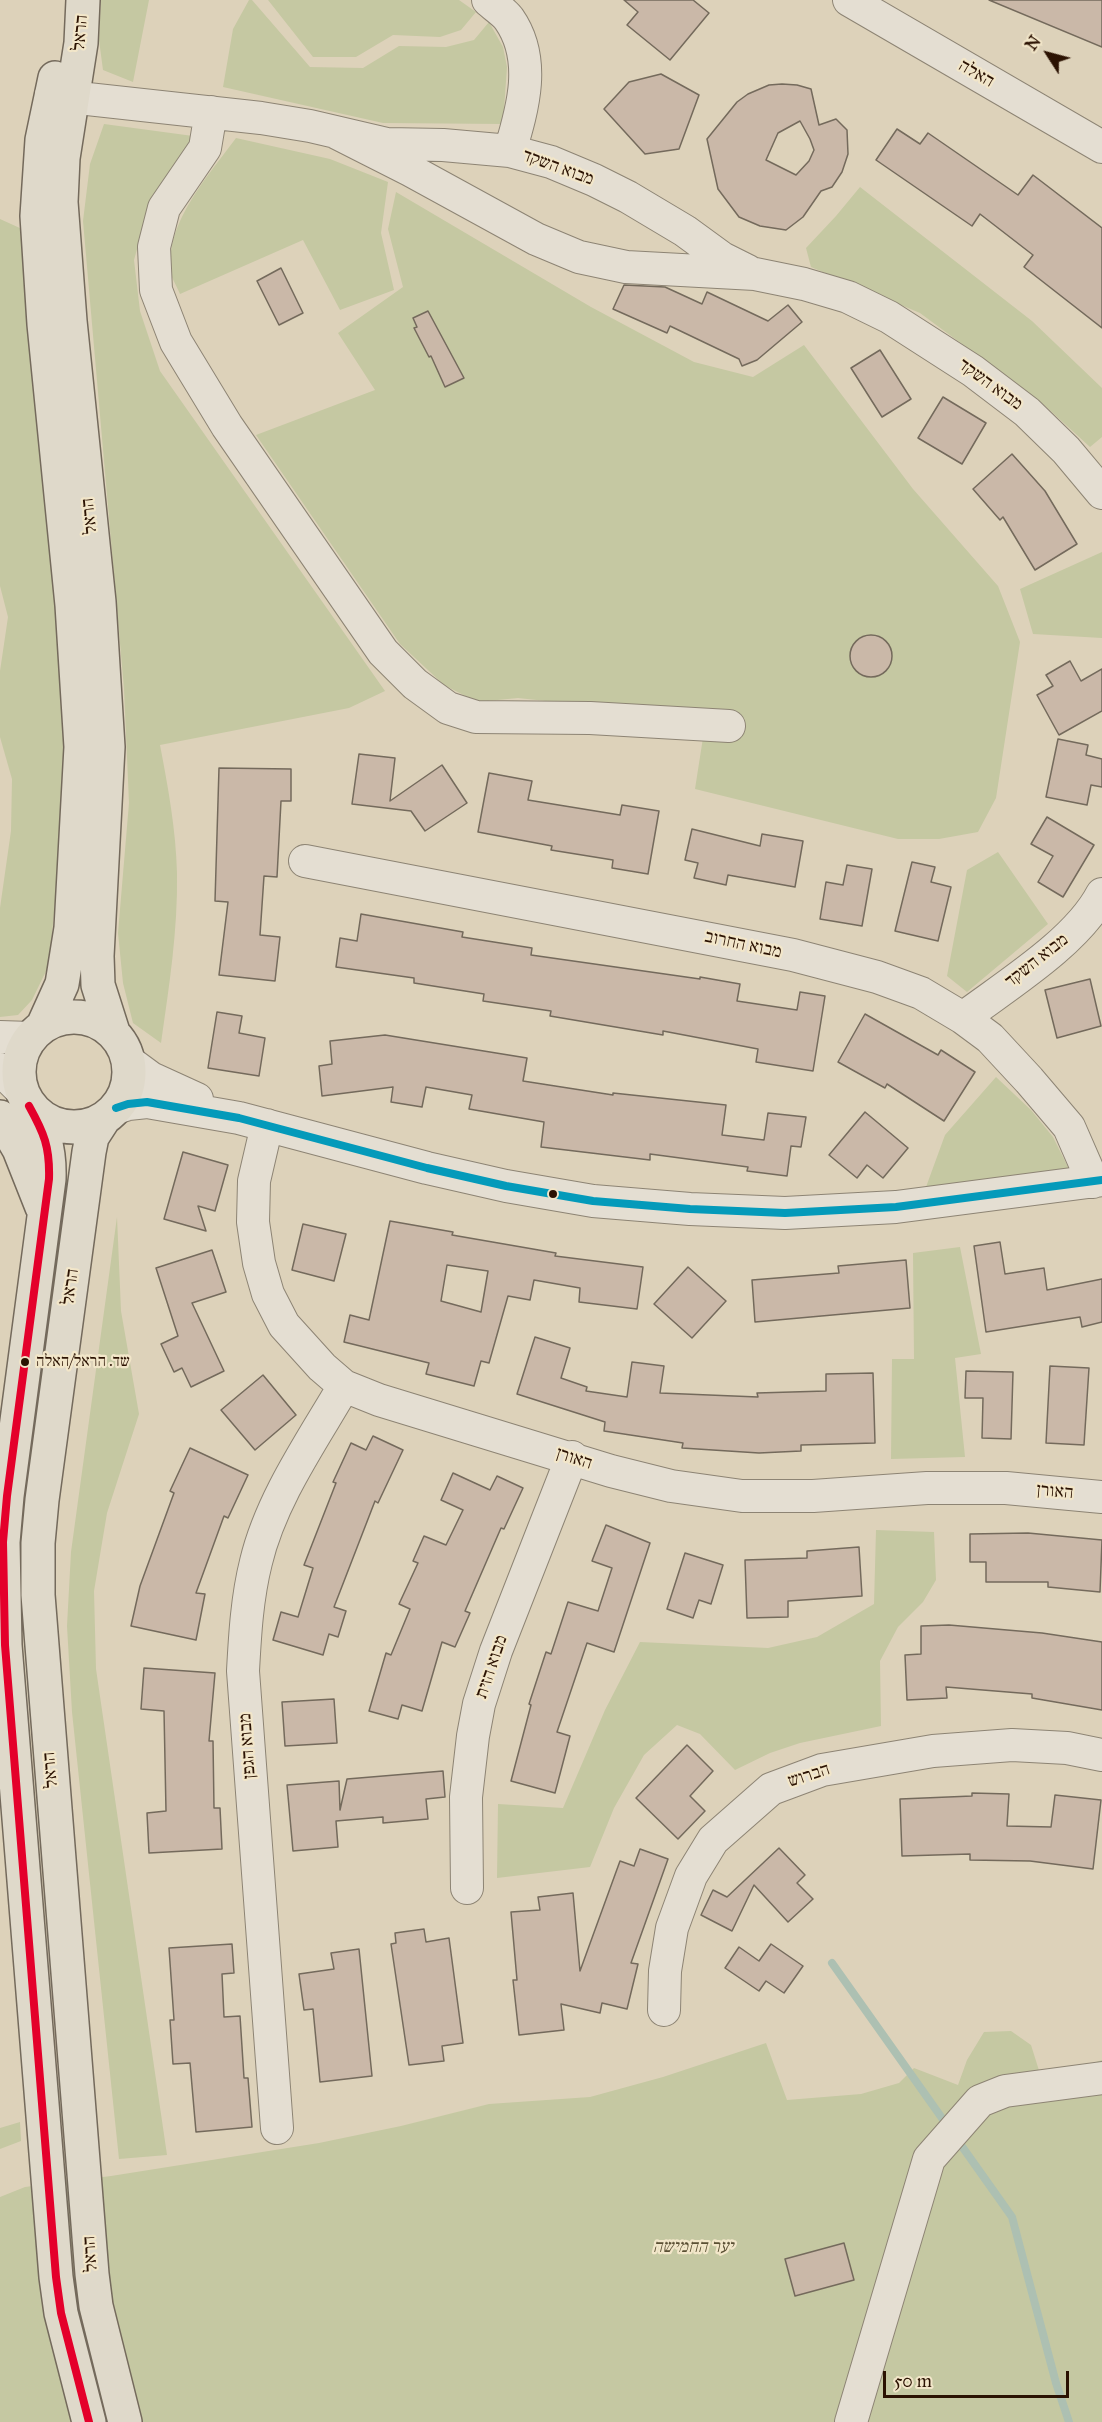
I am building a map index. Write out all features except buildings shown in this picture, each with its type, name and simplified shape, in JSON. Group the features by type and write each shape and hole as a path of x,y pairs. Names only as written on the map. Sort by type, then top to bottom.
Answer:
{"main road":[{"name":"הראל","path":"73,0 62,96 61,202 70,321 103,662 108,747 97,956 98,985 113,1032"},
{"name":"הראל","path":"24,1034 62,984 71,928 81,747 72,605 44,324 37,216 42,140 62,96 81,43 83,0"},
{"path":"67,1017 84,1017 99,1022 113,1032 123,1046 128,1061 129,1078 125,1094 109,1114 87,1126 70,1128 55,1125 13,1096 24,1034 67,1017"},
{"name":"הראל","path":"13,1096 45,1133 50,1155 7,1496 3,1542 4,1645 57,2277 61,2313 89,2422"},
{"name":"הראל","path":"109,1114 92,1137 88,1152 42,1500 38,1544 38,1595 40,1643 92,2274 96,2306 125,2422"}],"street":[{"path":"488,0 508,19 522,48 526,78 522,112 510,151"},
{"name":"האלה","path":"849,0 1101,145"},
{"name":"מבוא השקד","path":"62,96 300,124 387,144 443,145 510,151 551,162 628,197 694,237 722,258 755,274"},
{"path":"211,112 205,148 164,208 154,247 156,290 176,342 227,426 383,652 415,684 448,708 476,717 590,718 729,726"},
{"name":"מבוא השקד","path":"337,133 536,239 579,257 626,267 755,274 804,284 848,297 898,323 973,371 1027,412 1066,450 1102,493"},
{"path":"684,270 694,237"},
{"name":"מבוא החרוב","path":"305,861 793,955 877,977 910,989 963,1018 990,1038 1069,1128 1097,1181"},
{"name":"מבוא השקד","path":"963,1018 1073,932 1095,907 1102,894"},
{"path":"128,1061 151,1078 253,1121"},
{"path":"109,1114 128,1104 147,1102 253,1121 427,1168 506,1186 593,1201 690,1209 785,1213 896,1207 1097,1181"},
{"name":"האורן","path":"253,1121 253,1222 259,1263 268,1294 285,1325 322,1367 344,1386 379,1400 572,1457 611,1471 671,1486 742,1496 813,1496 927,1488 1006,1488 1102,1497"},
{"name":"מבוא הגפן","path":"278,2128 243,1671 245,1618 256,1560 272,1515 344,1386"},
{"name":"מבוא הזית","path":"467,1888 466,1797 472,1736 479,1704 496,1651 572,1457"},
{"name":"הברוש","path":"664,2010 665,1971 672,1928 691,1876 713,1840 771,1789 822,1770 933,1751 1012,1745 1068,1748 1102,1755"},
{"path":"851,2422 929,2159 980,2101 1005,2091 1102,2078"}],"green space":[{"path":"101,0 149,0 133,82 103,70 99,40"},
{"path":"249,0 252,0 310,67 363,68 399,46 446,47 474,40 489,22 503,47 507,67 503,124 383,123 223,87 233,29"},
{"path":"268,0 459,0 476,12 461,30 440,37 393,35 356,57 313,57"},
{"path":"104,124 193,136 183,162 148,210 134,260 140,311 160,371 385,691 349,708 160,745 169,793 177,873 170,980 161,1043 133,1023 123,983 118,933 129,803 124,689 83,221 90,164"},
{"path":"236,138 330,159 388,182 381,233 394,290 340,310 303,240 180,294 172,277 170,258 180,221 201,185"},
{"path":"860,187 1032,321 1102,388 1102,437 1090,447 1043,404 920,313 811,267 806,248"},
{"path":"396,192 591,307 694,362 753,377 804,345 913,489 998,586 1020,642 996,798 978,832 939,839 898,839 695,789 707,712 611,708 518,698 477,702 444,685 400,644 256,435 375,390 338,333 403,287 388,229"},
{"path":"0,219 22,229 67,719 59,861 49,965 32,1000 18,1015 0,1017 0,908 11,831 12,779 0,737 0,671 8,617 0,586"},
{"path":"1102,552 1102,638 1033,634 1020,589"},
{"path":"998,852 1048,924 967,992 947,976 967,870"},
{"path":"996,1077 1031,1110 1053,1137 1069,1169 926,1187 945,1135"},
{"path":"117,1217 121,1311 139,1414 107,1513 94,1591 96,1669 167,2155 119,2159 72,1712 67,1626 71,1552"},
{"path":"960,1247 981,1354 955,1358 965,1457 891,1459 892,1359 914,1359 913,1253"},
{"path":"876,1530 934,1532 936,1580 923,1602 898,1627 880,1661 881,1726 800,1743 770,1753 735,1770 700,1734 677,1725 644,1755 614,1808 590,1867 497,1878 498,1804 563,1808 605,1710 640,1642 768,1648 817,1637 874,1604"},
{"name":"יער החמישה","path":"1011,2031 1031,2045 1042,2080 1102,2060 1102,2422 0,2422 0,2197 25,2187 111,2176 319,2143 489,2104 590,2097 663,2077 766,2043 787,2100 861,2094 899,2083 914,2068 958,2085 967,2060 984,2032"},
{"path":"20,2122 21,2141 0,2149 0,2128"}],"waterway":[{"path":"832,1963 949,2128"},
{"path":"956,2138 1012,2217 1056,2383 1069,2422"}],"transit line":[{"path":"116,1108 147,1102 239,1118 427,1168 506,1186 593,1201 690,1209 785,1213 896,1207 1102,1180"},
{"path":"29,1106 45,1141 49,1179 7,1496 3,1542 5,1645 56,2277 61,2313 89,2422"}],"place":[{"name":"שד. הראל/האלה","path":"25,1362"}]}
